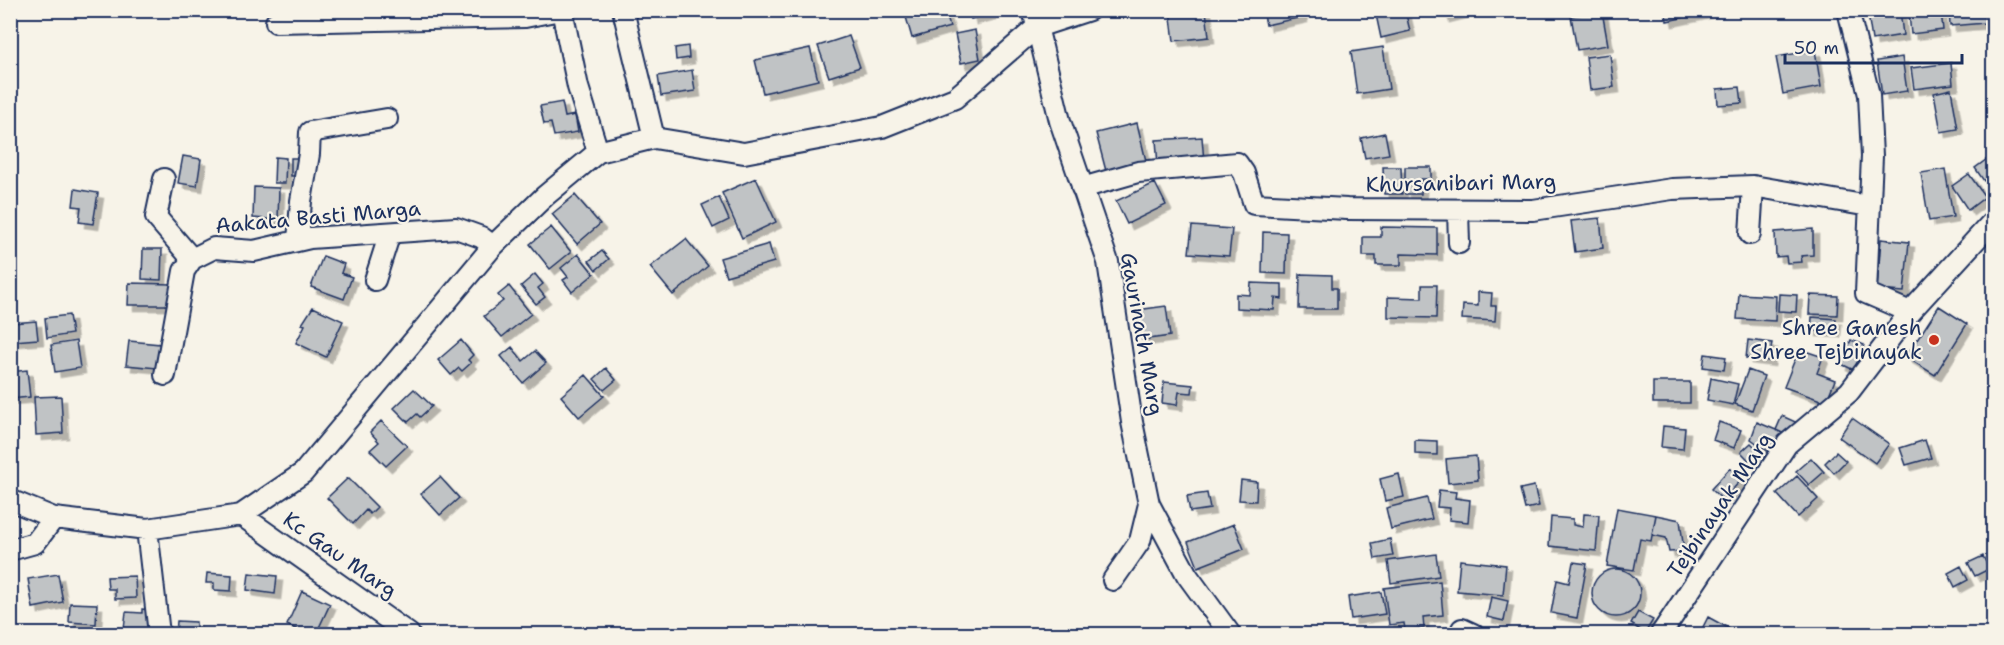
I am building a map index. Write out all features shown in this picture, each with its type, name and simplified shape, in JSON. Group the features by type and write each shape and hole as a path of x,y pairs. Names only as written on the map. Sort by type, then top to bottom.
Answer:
{"street":[{"path":"276,22 492,18 525,16 561,10 578,87 598,152"},
{"path":"623,10 654,138"},
{"path":"10,500 54,519 147,529 241,515 303,473 493,246 545,196 598,152 654,138 744,153 882,127 955,98 1035,19 1089,10"},
{"path":"1848,10 1869,96 1872,156 1866,293 1910,312"},
{"name":"Gaurinath Marg","path":"1035,19 1060,121 1108,262 1132,422 1149,504 1187,574 1230,634"},
{"path":"298,241 310,132 387,119"},
{"name":"Khursanibari Marg","path":"1082,188 1138,172 1237,163 1244,173 1254,204 1347,209 1533,210 1672,189 1753,186 1869,206"},
{"path":"164,179 156,217 192,259 184,271 165,375"},
{"path":"1750,234 1753,186"},
{"path":"1458,210 1459,243"},
{"name":"Tejbinayak Marg","path":"1661,634 1787,444 1849,392 1910,312 1994,220"},
{"name":"Aakata Basti Marga","path":"192,259 214,248 254,251 298,241 456,228 482,237 493,246"},
{"path":"375,280 390,233"},
{"path":"1113,580 1140,541 1149,504"},
{"name":"Kc Gau Marg","path":"241,515 410,634"},
{"path":"10,550 35,543 54,519"},
{"path":"147,529 159,634"}],"building":[{"path":"904,10 945,10 950,27 912,38"},
{"path":"969,10 1005,10 971,19"},
{"path":"1170,10 1206,10 1209,37 1174,41"},
{"path":"1263,10 1300,10 1302,17 1266,25"},
{"path":"1375,10 1405,10 1410,31 1381,38"},
{"path":"1442,10 1472,10 1444,17"},
{"path":"1665,10 1714,10 1714,11 1667,21"},
{"path":"1900,10 1903,35 1872,40 1868,14"},
{"path":"1949,10 1984,10 1985,23 1950,26"},
{"path":"1602,11 1608,45 1577,50 1571,16"},
{"path":"1941,11 1943,30 1911,34 1909,14"},
{"path":"975,30 980,59 961,63 955,34"},
{"path":"849,36 860,67 829,77 818,46"},
{"path":"688,46 689,58 676,60 675,48"},
{"path":"1383,47 1389,89 1357,94 1351,52"},
{"path":"810,48 818,80 763,93 755,60"},
{"path":"1815,50 1821,87 1783,94 1776,57"},
{"path":"1610,54 1614,87 1590,90 1586,57"},
{"path":"1902,57 1907,91 1882,95 1877,61"},
{"path":"1951,63 1953,84 1914,89 1911,68"},
{"path":"692,70 695,91 661,96 658,76"},
{"path":"1740,87 1742,103 1718,105 1717,89"},
{"path":"1951,89 1958,129 1941,132 1934,93"},
{"path":"562,102 565,117 575,115 578,132 554,136 551,123 544,124 540,106"},
{"path":"1137,123 1146,161 1106,171 1096,133"},
{"path":"1385,133 1389,154 1365,158 1361,138"},
{"path":"1202,137 1204,162 1158,165 1156,140"},
{"path":"1994,154 1994,174 1984,181 1975,168"},
{"path":"183,156 201,159 197,186 178,183"},
{"path":"275,157 286,158 285,183 274,183"},
{"path":"291,158 304,158 303,176 291,176"},
{"path":"1383,167 1401,167 1402,194 1384,194"},
{"path":"1405,167 1431,167 1431,179 1421,179 1421,194 1405,194"},
{"path":"1945,169 1953,217 1929,221 1921,173"},
{"path":"1969,174 1985,197 1968,210 1952,186"},
{"path":"756,178 776,222 742,238 722,193"},
{"path":"1155,183 1166,205 1127,224 1116,201"},
{"path":"254,187 279,188 278,220 253,218"},
{"path":"75,189 98,193 93,224 79,222 81,207 73,206"},
{"path":"575,195 600,224 577,244 552,214"},
{"path":"719,197 729,220 713,228 702,205"},
{"path":"1600,218 1603,248 1575,252 1571,221"},
{"path":"1192,226 1232,229 1229,256 1189,253"},
{"path":"551,227 571,252 550,269 530,244"},
{"path":"1381,227 1437,228 1437,255 1401,254 1401,265 1376,265 1376,256 1363,256 1363,237 1381,237"},
{"path":"1813,229 1813,255 1801,256 1802,262 1787,263 1786,256 1776,257 1775,232"},
{"path":"1263,232 1287,233 1286,274 1262,273"},
{"path":"686,239 708,266 673,295 650,267"},
{"path":"1881,239 1909,242 1904,292 1877,290"},
{"path":"769,244 774,262 726,276 720,258"},
{"path":"143,249 162,249 161,280 142,279"},
{"path":"602,251 609,259 596,270 589,261"},
{"path":"578,254 594,274 572,292 563,280 568,277 561,268"},
{"path":"323,256 344,264 341,273 352,277 344,299 311,287"},
{"path":"535,274 543,284 538,288 545,297 536,304 521,286"},
{"path":"1300,274 1332,275 1332,288 1337,288 1337,309 1299,309"},
{"path":"129,283 173,284 172,305 128,305"},
{"path":"1251,283 1282,284 1282,299 1275,298 1274,310 1236,308 1236,294 1250,295"},
{"path":"1422,285 1437,285 1436,318 1388,317 1388,297 1422,298"},
{"path":"509,286 531,314 502,337 484,316 503,301 498,295"},
{"path":"1478,292 1492,293 1491,306 1496,306 1495,321 1462,319 1463,305 1478,306"},
{"path":"1739,294 1776,296 1775,321 1737,319"},
{"path":"1779,294 1797,295 1796,312 1778,311"},
{"path":"1810,295 1838,296 1837,315 1809,314"},
{"path":"1166,306 1170,336 1142,340 1137,310"},
{"path":"1939,306 1967,324 1935,375 1906,357"},
{"path":"313,307 343,321 326,357 296,343 305,325 302,324"},
{"path":"69,315 72,334 47,338 45,318"},
{"path":"1812,317 1836,319 1835,332 1811,331"},
{"path":"36,321 38,339 14,341 12,323"},
{"path":"461,340 473,355 468,360 471,363 462,371 459,368 451,375 438,360"},
{"path":"1748,340 1772,343 1769,361 1746,358"},
{"path":"1851,340 1864,345 1854,370 1841,364"},
{"path":"76,341 80,368 55,372 51,345"},
{"path":"129,341 160,344 157,368 126,365"},
{"path":"512,347 523,361 535,351 546,363 523,383 501,356"},
{"path":"1799,349 1823,357 1817,373 1835,380 1826,402 1784,387"},
{"path":"1705,354 1726,357 1724,370 1703,367"},
{"path":"606,368 616,380 604,390 594,379"},
{"path":"27,370 30,397 10,399 10,372"},
{"path":"1748,370 1764,376 1752,410 1735,404"},
{"path":"586,375 604,396 579,417 561,396"},
{"path":"1711,378 1738,384 1733,405 1707,400"},
{"path":"1164,382 1193,385 1192,393 1179,392 1177,405 1162,403"},
{"path":"1653,382 1690,382 1690,403 1653,403"},
{"path":"414,389 432,406 420,417 417,414 408,422 394,408"},
{"path":"61,396 63,433 36,435 34,397"},
{"path":"1782,416 1800,424 1793,438 1776,430"},
{"path":"1852,418 1889,444 1875,463 1839,437"},
{"path":"381,421 407,446 386,466 370,450 379,442 370,432"},
{"path":"1719,422 1741,430 1734,448 1713,440"},
{"path":"1757,422 1793,438 1772,454 1751,439"},
{"path":"1663,426 1685,428 1683,449 1661,447"},
{"path":"1415,440 1437,441 1437,455 1415,454"},
{"path":"1925,440 1931,458 1906,465 1900,448"},
{"path":"1751,443 1767,459 1757,469 1741,452"},
{"path":"1836,452 1846,461 1834,473 1825,463"},
{"path":"1476,456 1478,480 1448,483 1446,459"},
{"path":"1811,458 1824,472 1809,485 1796,471"},
{"path":"1730,468 1742,479 1723,500 1711,489"},
{"path":"1399,474 1404,497 1385,501 1380,479"},
{"path":"1797,476 1818,499 1798,517 1777,494"},
{"path":"440,477 459,498 440,515 421,494"},
{"path":"348,478 377,507 370,514 366,510 353,524 327,498"},
{"path":"1241,480 1257,482 1256,501 1239,500"},
{"path":"1534,486 1539,506 1525,509 1520,489"},
{"path":"1439,490 1456,492 1455,498 1470,500 1468,522 1449,520 1450,508 1437,507"},
{"path":"1207,493 1210,509 1190,512 1187,496"},
{"path":"1427,498 1432,519 1391,529 1386,508"},
{"path":"1617,508 1656,515 1651,541 1640,539 1634,570 1607,566"},
{"path":"1584,514 1599,515 1596,551 1549,546 1551,517 1573,519 1573,525 1583,527"},
{"path":"1656,515 1680,520 1684,551 1669,552 1666,538 1652,535"},
{"path":"1234,524 1244,549 1198,567 1188,542"},
{"path":"1390,539 1393,556 1375,559 1372,543"},
{"path":"1436,554 1439,576 1391,583 1388,561"},
{"path":"1983,556 1989,569 1975,576 1968,563"},
{"path":"1460,560 1506,565 1503,595 1457,591"},
{"path":"1573,562 1587,564 1577,618 1551,613 1557,580 1569,583"},
{"path":"1961,566 1968,580 1955,587 1948,573"},
{"path":"1616,569 1633,576 1640,593 1633,610 1616,617 1599,610 1592,593 1599,576"},
{"path":"207,573 232,575 231,591 214,590 214,583 206,583"},
{"path":"249,573 277,576 275,594 247,590"},
{"path":"58,574 63,602 33,608 28,579"},
{"path":"135,576 136,598 115,599 115,589 108,589 107,577"},
{"path":"1440,581 1443,615 1423,617 1424,628 1405,630 1404,623 1389,625 1384,588"},
{"path":"302,591 330,604 316,634 307,634 287,625"},
{"path":"1381,592 1385,614 1351,619 1348,597"},
{"path":"1491,597 1508,601 1504,621 1487,617"},
{"path":"70,603 97,604 96,624 69,622"},
{"path":"142,609 150,610 148,631 124,629 126,612 142,613"},
{"path":"1638,612 1653,620 1645,633 1631,624"},
{"path":"1708,617 1739,634 1707,634 1701,631"},
{"path":"177,621 196,622 196,634 176,634"},
{"path":"200,630 220,631 220,634 200,634"},
{"path":"226,631 246,632 245,634 226,634"}],"place":[{"name":"Shree Ganesh Shree Tejbinayak","path":"1934,340"}]}
